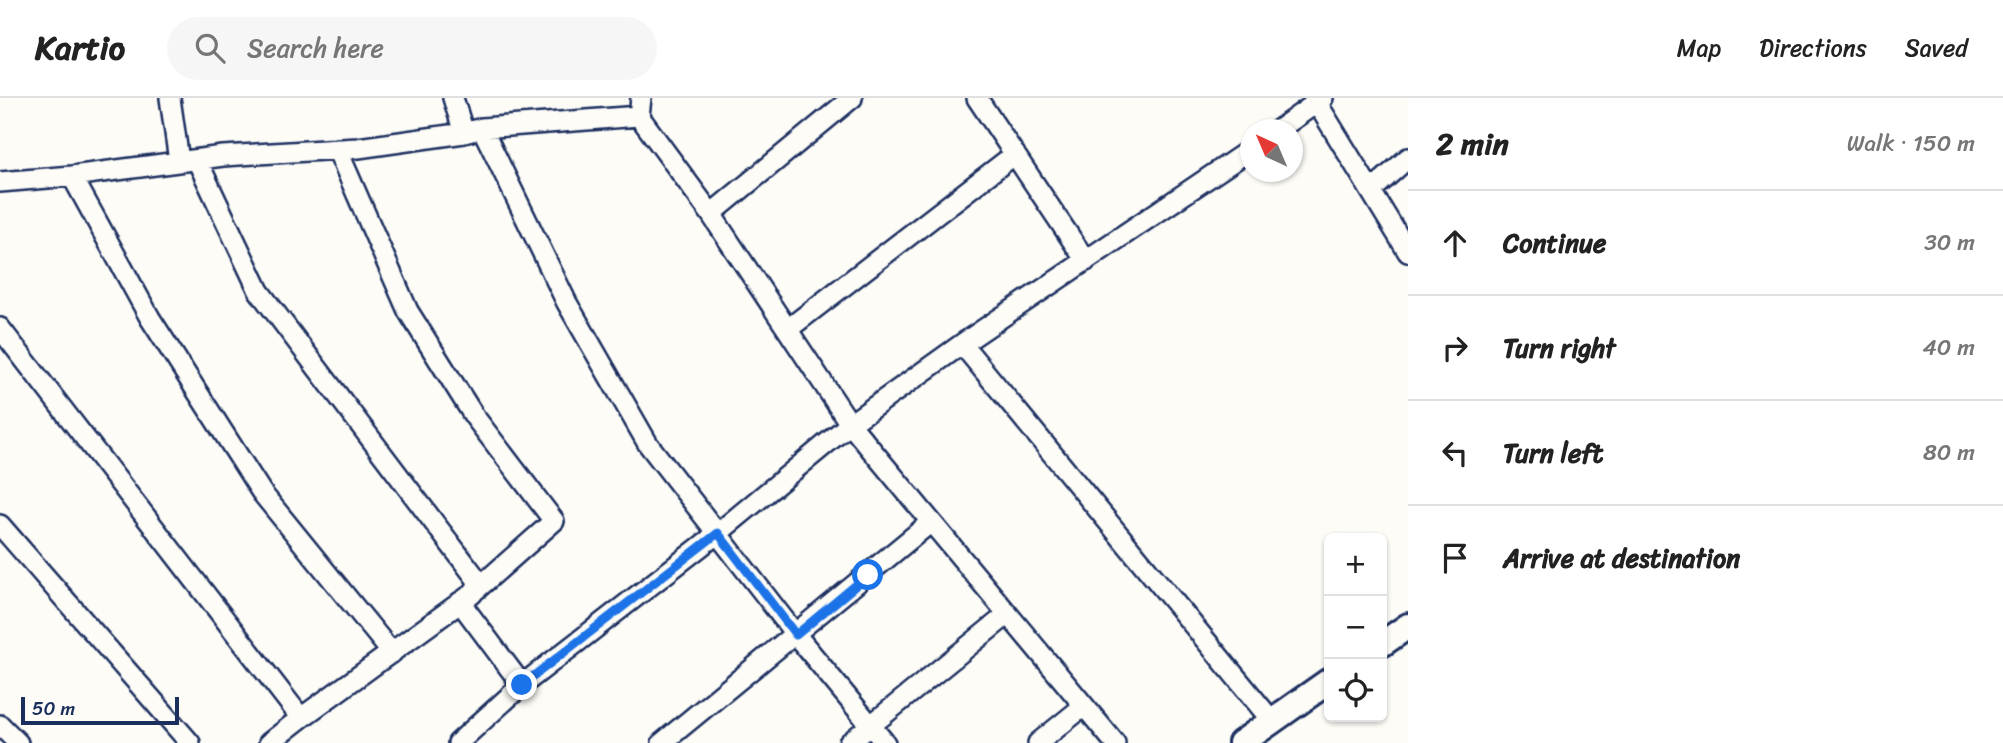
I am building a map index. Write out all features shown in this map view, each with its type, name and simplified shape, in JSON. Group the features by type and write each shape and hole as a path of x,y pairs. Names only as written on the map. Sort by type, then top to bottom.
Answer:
{"street":[{"path":"170,98 188,160 258,291 476,578 477,589"},
{"path":"453,98 648,444 796,635 885,743"},
{"path":"711,214 852,98"},
{"path":"977,98 1086,261"},
{"path":"1293,119 1318,100 1408,252"},
{"path":"0,182 72,176 223,156 338,149 640,102 850,424 1115,743"},
{"path":"269,743 477,589 554,521 474,416 408,311 338,149"},
{"path":"788,329 1015,154"},
{"path":"458,743 522,685 718,533 850,424 962,344 1240,156"},
{"path":"1371,191 1408,158"},
{"path":"72,176 149,318 262,493 392,653"},
{"path":"0,328 301,718"},
{"path":"962,344 1272,722"},
{"path":"662,743 931,522"},
{"path":"0,525 190,743"},
{"path":"460,602 522,685"},
{"path":"849,743 1008,614"},
{"path":"1387,641 1408,626"},
{"path":"1241,743 1324,685"},
{"path":"1038,743 1084,706"},
{"path":"0,725 18,743"}],"route":[{"path":"522,685 718,533 796,635 868,575"}]}
